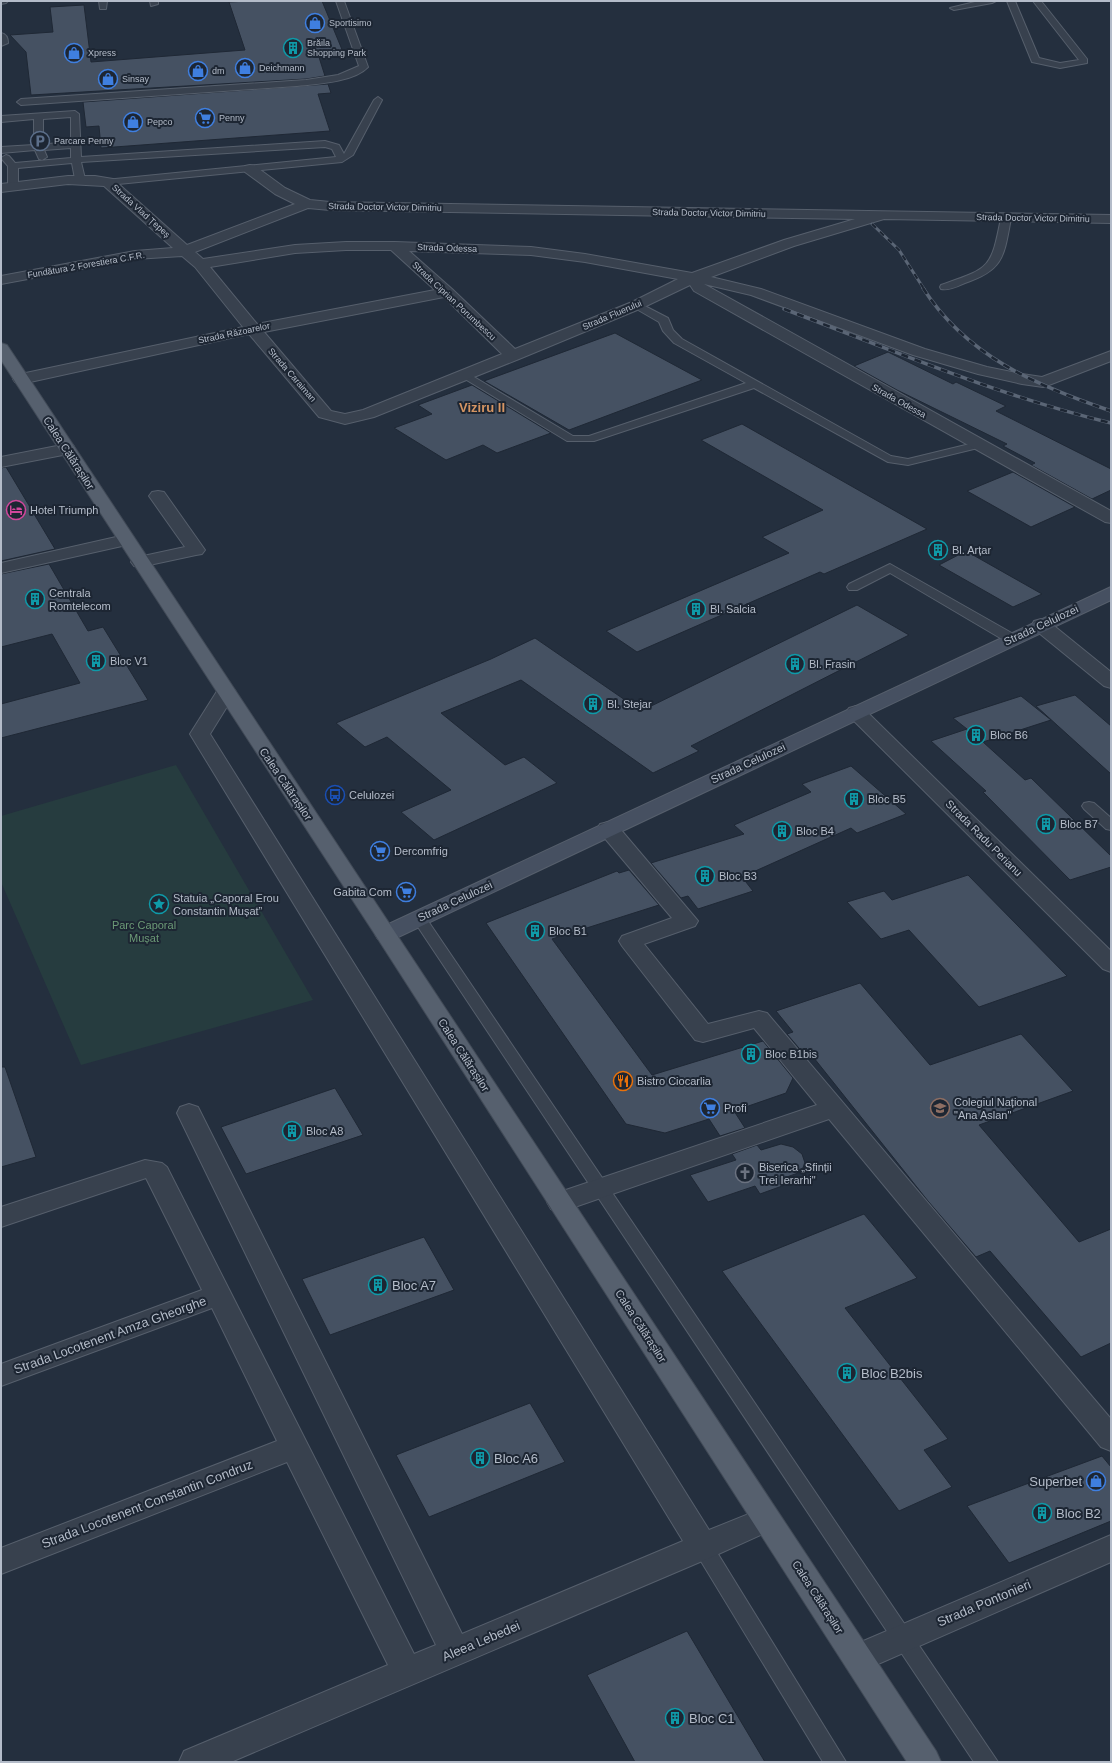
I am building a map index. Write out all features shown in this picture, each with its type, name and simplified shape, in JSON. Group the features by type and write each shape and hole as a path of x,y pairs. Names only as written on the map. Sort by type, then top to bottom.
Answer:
{"main road":[{"name":"Calea Călărașilor","path":"1,348 125,540 386,934 925,1762"}],"street":[{"path":"250,169 280,191 307,204"},
{"name":"Strada Vlad Țepeș","path":"7,187 80,179 95,179 108,182 200,264"},
{"name":"Strada Doctor Victor Dimitriu","path":"307,204 881,216 1111,218"},
{"name":"Fundătura 2 Forestiera C.F.R.","path":"1,280 135,255 185,251 307,204"},
{"name":"Strada Fluerului","path":"345,419 368,414 465,376 637,305 693,278 789,243 881,216"},
{"name":"Strada Odessa","path":"200,264 295,249 396,246 531,251 585,258 693,278 756,292 941,359 1002,375 1043,382 1111,356"},
{"name":"Strada Ciprian Porumbescu","path":"396,246 447,292 513,356"},
{"name":"Strada Caraiman","path":"200,264 252,329 325,414 345,419"},
{"name":"Strada Odessa","path":"693,278 694,283 708,293 978,445 1108,513"},
{"name":"Strada Răzoarelor","path":"21,378 252,329 447,292"},
{"path":"1,462 67,449"},
{"path":"140,562 196,550 158,496"},
{"path":"1,568 125,540"},
{"name":"Strada Celulozei","path":"386,934 1111,592"},
{"path":"1041,625 1111,682"},
{"path":"226,692 200,734 703,1547"},
{"name":"Strada Radu Perianu","path":"856,712 1111,964"},
{"path":"608,829 687,921 630,941 703,1034 759,1019 1111,1439"},
{"path":"560,1202 834,1108"},
{"path":"189,1112 455,1652"},
{"path":"1,1217 145,1169 153,1170 158,1174 407,1672"},
{"name":"Strada Locotenent Amza Gheorghe","path":"1,1375 218,1296"},
{"name":"Strada Locotenent Constantin Condruz","path":"1,1561 294,1447"},
{"name":"Aleea Lebedei","path":"195,1762 766,1519"},
{"name":"Strada Pontonieri","path":"858,1658 1111,1548"}],"lane":[{"path":"21,102 337,79 352,74 364,67 340,1"},
{"path":"954,8 992,1"},
{"path":"1011,1 1035,60 1055,66 1076,64 1084,61 1037,1"},
{"path":"1,35 4,39 4,43 1,44"},
{"path":"108,182 342,159 348,155 378,100"},
{"path":"1,119 75,114 76,160 80,179"},
{"path":"38,116 39,148 44,163"},
{"path":"13,166 76,160 325,144 336,147 342,159"},
{"path":"1,151 76,145"},
{"path":"1,151 13,166"},
{"path":"7,187 13,166"},
{"path":"944,287 974,277 987,271 994,265 999,256 1006,218"},
{"path":"637,305 664,320 668,331 678,341 888,459 908,462 978,445"},
{"path":"465,376 571,439 580,440 590,439 755,384"},
{"path":"853,587 890,568 1012,639"},
{"path":"1089,806 1111,826"},
{"path":"419,918 987,1762"},
{"path":"703,1547 835,1762"}],"green space":[{"name":"Parc Caporal Mușat","path":"176,765 313,1000 81,1065 1,882 1,816"}],"building":[{"name":"Brăila Shopping Park","path":"322,1 343,52 318,54 325,76 306,79 31,95 26,52 10,35 53,32 50,7 84,5 91,62 245,50 229,2"},
{"name":"Penny","path":"328,84 331,93 318,94 330,131 101,148 99,126 86,127 83,102"},
{"path":"615,333 702,380 569,430 484,381"},
{"path":"888,352 953,384 956,382 1006,406 996,411 1111,469 1111,490 1092,499 1031,465 1035,463 1003,446 1007,444 897,390 854,366"},
{"path":"472,385 551,433 497,453 483,445 446,460 394,428 432,414 418,405"},
{"path":"742,424 927,529 824,574 820,572 637,652 606,631 789,553 762,537 823,510 701,440"},
{"name":"Hotel Triumph","path":"6,467 55,549 1,561 1,468"},
{"path":"1013,472 1075,507 1031,527 967,491"},
{"path":"966,551 1042,594 1013,607 939,565"},
{"path":"49,564 88,631 103,627 148,700 1,738 1,704 80,683 52,634 1,647 1,574"},
{"path":"857,605 909,635 691,746 699,751 653,773 521,680 441,713 505,765 524,757 557,783 434,840 401,812 451,790 387,737 365,747 336,723 491,659 535,638 641,711"},
{"path":"1075,695 1111,726 1111,774 1036,706"},
{"path":"1021,696 1051,720 983,742 1025,780 1031,778 1111,856 1111,867 1070,880 983,792 986,791 931,741 967,729 953,718"},
{"path":"851,766 906,814 857,833 851,828 742,877 753,891 698,909 688,896 681,898 651,863 744,834 734,825 811,792 802,784"},
{"name":"Bloc B1bis","path":"629,870 659,905 552,939 652,1075 763,1041 793,1078 786,1093 734,1111 745,1128 720,1136 709,1119 665,1133 626,1124 486,923 617,871 619,873"},
{"path":"968,875 1067,976 979,1007 909,930 881,939 847,902 884,891 892,900"},
{"name":"Colegiul Național \"Ana Aslan\"","path":"860,983 930,1065 1021,1034 1073,1091 979,1125 1079,1242 1111,1229 1111,1343 1081,1357 990,1251 976,1257 928,1201 806,1048 804,1054 787,1034 793,1032 776,1011"},
{"path":"1,1067 5,1067 36,1157 1,1167"},
{"name":"Bloc A8","path":"335,1088 363,1135 246,1174 221,1127"},
{"name":"Biserica „Sfinții Trei Ierarhi\"","path":"781,1144 793,1147 802,1154 805,1163 801,1172 781,1179 785,1185 760,1194 755,1186 708,1202 690,1175 736,1160 732,1154 757,1145 761,1150"},
{"name":"Bloc B2bis","path":"864,1214 917,1278 845,1308 948,1439 924,1450 952,1487 899,1511 722,1271"},
{"name":"Bloc A7","path":"424,1237 454,1290 330,1335 302,1279"},
{"name":"Bloc A6","path":"530,1403 565,1462 429,1517 396,1455"},
{"name":"Bloc B2","path":"1102,1456 1111,1467 1111,1521 1009,1563 967,1506"},
{"name":"Bloc C1","path":"687,1631 765,1762 635,1762 587,1675"}],"railway":[{"path":"872,224 899,250 924,289"},
{"path":"923,288 940,312 960,332 1005,366 1056,391 1111,411"},
{"path":"784,309 987,386 1028,400 1111,423"}],"place":[{"name":"Sportisimo","path":"315,23"},
{"name":"Brăila Shopping Park","path":"293,48"},
{"name":"Xpress","path":"74,53"},
{"name":"Deichmann","path":"245,68"},
{"name":"dm","path":"198,71"},
{"name":"Sinsay","path":"108,79"},
{"name":"Penny","path":"205,118"},
{"name":"Pepco","path":"133,122"},
{"name":"Parcare Penny","path":"40,141"},
{"name":"Hotel Triumph","path":"16,510"},
{"name":"Bl. Arțar","path":"938,550"},
{"name":"Centrala Romtelecom","path":"35,599"},
{"name":"Bl. Salcia","path":"696,609"},
{"name":"Bloc V1","path":"96,661"},
{"name":"Bl. Frasin","path":"795,664"},
{"name":"Bl. Stejar","path":"593,704"},
{"name":"Bloc B6","path":"976,735"},
{"name":"Celulozei","path":"335,795"},
{"name":"Bloc B5","path":"854,799"},
{"name":"Bloc B7","path":"1046,824"},
{"name":"Bloc B4","path":"782,831"},
{"name":"Dercomfrig","path":"380,851"},
{"name":"Bloc B3","path":"705,876"},
{"name":"Gabita Com","path":"406,892"},
{"name":"Statuia „Caporal Erou Constantin Mușat”","path":"159,904"},
{"name":"Bloc B1","path":"535,931"},
{"name":"Bloc B1bis","path":"751,1054"},
{"name":"Bistro Ciocarlia","path":"623,1081"},
{"name":"Profi","path":"710,1108"},
{"name":"Colegiul Național \"Ana Aslan\"","path":"940,1108"},
{"name":"Bloc A8","path":"292,1131"},
{"name":"Biserica „Sfinții Trei Ierarhi\"","path":"745,1173"},
{"name":"Bloc A7","path":"378,1285"},
{"name":"Bloc B2bis","path":"847,1373"},
{"name":"Bloc A6","path":"480,1458"},
{"name":"Superbet","path":"1096,1481"},
{"name":"Bloc B2","path":"1042,1513"},
{"name":"Bloc C1","path":"675,1718"}],"district":[{"name":"Viziru II","path":"482,407"}]}
